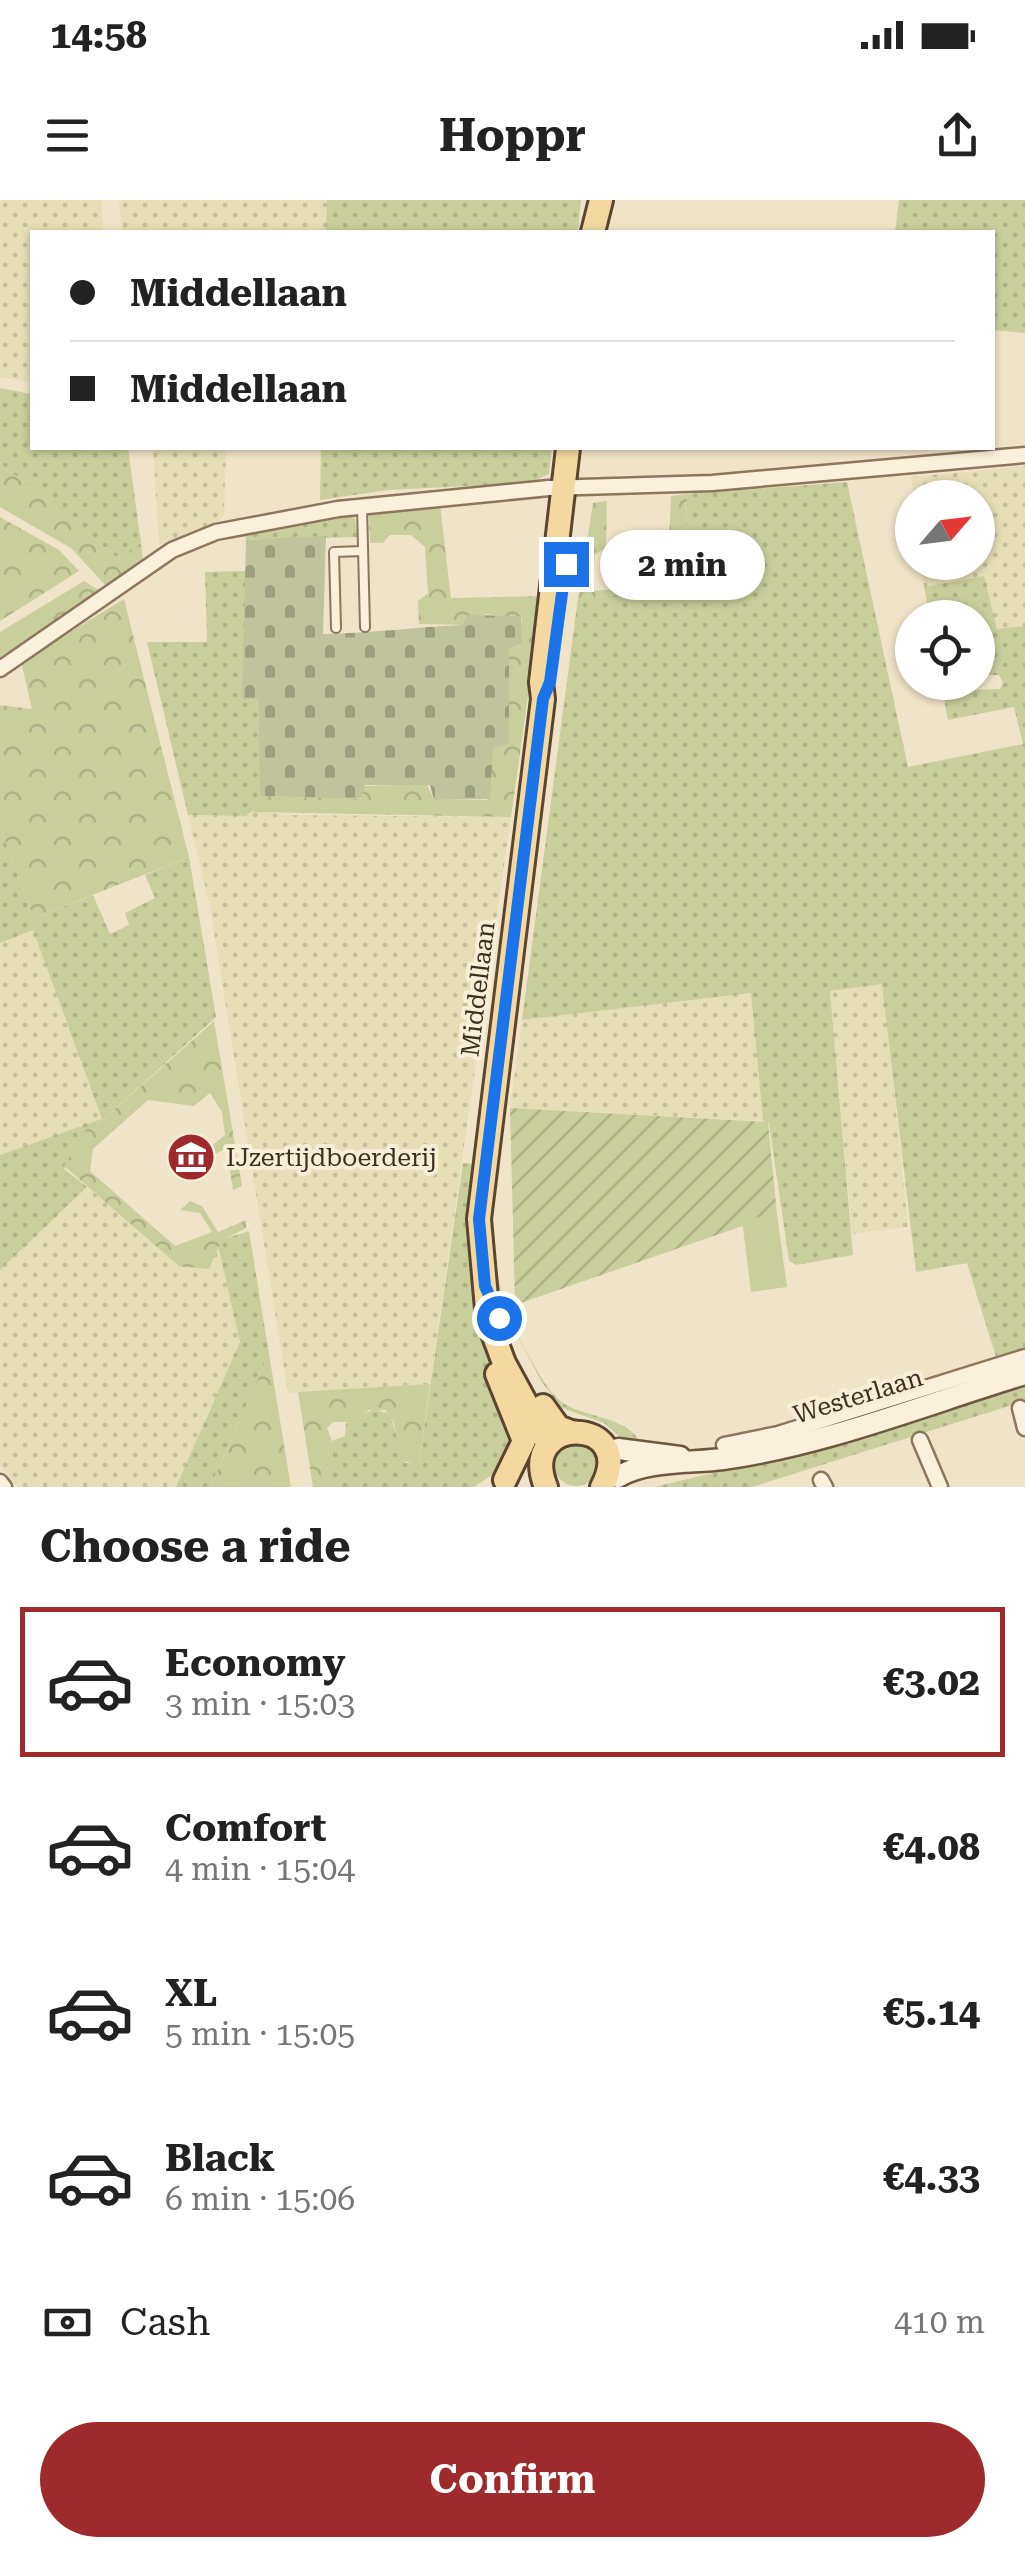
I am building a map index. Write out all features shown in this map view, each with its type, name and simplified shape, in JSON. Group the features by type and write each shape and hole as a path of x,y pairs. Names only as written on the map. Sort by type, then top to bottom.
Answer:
{"main road":[{"path":"568,450 570,488"},
{"path":"570,488 580,450"},
{"name":"Middellaan","path":"532,1477 494,1341 479,1219 543,699 550,682 570,488"},
{"name":"Middellaan","path":"485,1286 512,1354 558,1427 588,1433 611,1448"},
{"path":"494,1341 498,1374 524,1440 532,1477"},
{"path":"532,1477 571,1427"},
{"path":"609,1485 611,1448"}],"street":[{"path":"0,669 172,550 216,532 362,507 570,488 712,483 1025,455"},
{"path":"724,1445 779,1441 1025,1357"},
{"name":"Westerlaan","path":"609,1485 634,1469 704,1461 1025,1374"},
{"path":"1020,1408 1025,1428"},
{"path":"920,1440 940,1487"},
{"name":"Westerlaan","path":"611,1448 704,1461"}],"lane":[{"path":"362,507 365,627"},
{"path":"336,628 334,552 363,551"}],"shaded area":[{"path":"0,200 102,200 103,230 30,230 30,383 0,377"},
{"path":"119,200 327,200 326,230 122,230"},
{"path":"153,450 226,450 224,515 159,545"},
{"path":"1025,466 1025,626 997,630 995,600 989,600 984,580 995,580 995,480 911,477"},
{"path":"923,580 962,580 924,587"},
{"path":"251,810 283,815 511,817 430,1384 288,1393 210,907 188,815 245,816"},
{"path":"33,930 102,1120 0,1155 0,943"},
{"path":"883,984 908,1227 852,1234 830,991"},
{"path":"751,993 763,1121 510,1108 522,1020"},
{"path":"87,1187 174,1255 217,1241 240,1342 176,1487 18,1487 0,1465 0,1270"}],"green space":[{"path":"327,200 581,200 578,230 326,230"},
{"path":"899,200 1025,200 1025,333 995,330 995,230 895,230"},
{"path":"0,388 30,394 30,450 128,450 141,543 118,558 0,463"},
{"path":"321,450 552,450 549,474 529,483 388,490 320,500"},
{"path":"0,463 118,558 141,543 143,561 106,586 71,548 0,507"},
{"path":"847,482 908,767 1023,744 1014,707 948,720 944,700 995,700 995,689 1003,683 995,675 995,621 997,629 1025,626 1025,1351 996,1357 967,1263 916,1272 882,984 830,991 853,1255 796,1265 789,1261 769,1123 763,1121 751,993 522,1020 578,598 685,590 687,494"},
{"path":"687,494 685,590 578,598 593,503 607,501 606,547 595,555 592,591 667,585 671,496"},
{"path":"440,505 451,598 542,596 511,817 253,812 260,796 361,799 363,786 427,784 434,800 487,800 493,749 509,744 509,650 519,645 522,619 486,614 463,625 419,624 418,601 428,593 425,547 411,535 390,535 383,543 370,543 369,513"},
{"path":"354,514 358,537 246,540 245,532"},
{"path":"0,517 59,550 79,571 0,621"},
{"path":"326,536 323,634 463,625 467,615 521,616 522,643 509,650 509,744 493,749 490,799 434,800 430,785 365,785 362,798 356,799 260,796 258,699 242,699 246,540"},
{"path":"246,571 243,699 258,698 261,804 246,816 188,815 147,642 207,642 205,572"},
{"path":"985,580 990,600 927,600 924,587"},
{"path":"84,581 102,592 0,657 0,632"},
{"path":"124,599 189,857 34,918 0,827 0,705 32,709 21,662"},
{"path":"0,827 34,918 93,895 110,934 129,925 125,913 155,898 145,875 189,857 216,1017 81,1140 64,1169 87,1187 0,1270 0,1155 102,1119 33,930 0,943"},
{"path":"214,1021 242,1186 233,1190 227,1149 213,1154 208,1149 225,1135 222,1112 210,1093 194,1106 148,1100 93,1149 90,1171 175,1246 212,1232 200,1213 180,1210 190,1201 202,1206 218,1232 246,1220 246,1228 221,1241 209,1269 179,1266 64,1166 90,1123 95,1127"},
{"path":"510,1108 768,1122 777,1214 515,1305"},
{"path":"463,1163 475,1164 474,1268 484,1335 516,1435 501,1469 474,1487 332,1487 326,1464 332,1441 345,1436 346,1423 374,1409 390,1414 405,1463 419,1463"},
{"path":"492,1182 492,1230 498,1274 510,1317 531,1360 563,1403 619,1423 636,1436 641,1446 627,1443 604,1423 562,1408 541,1381 498,1298 488,1224"},
{"path":"777,1214 787,1287 751,1292 742,1220"},
{"path":"249,1231 269,1354 210,1487 176,1487 240,1342 217,1241"},
{"path":"269,1354 291,1487 210,1487"},
{"path":"430,1384 419,1464 401,1461 394,1423 385,1410 369,1410 353,1422 333,1422 327,1428 332,1441 326,1464 332,1487 313,1487 298,1392"},
{"path":"1025,1385 1025,1401 752,1487 654,1487 806,1451"},
{"path":"576,1442 591,1449 598,1464 591,1479 576,1486 561,1479 554,1464 561,1449"}],"place":[{"name":"IJzertijdboerderij","path":"191,1157"}],"route":[{"path":"499,1318 482,1269 482,1181 543,699 550,682 566,564"}]}
